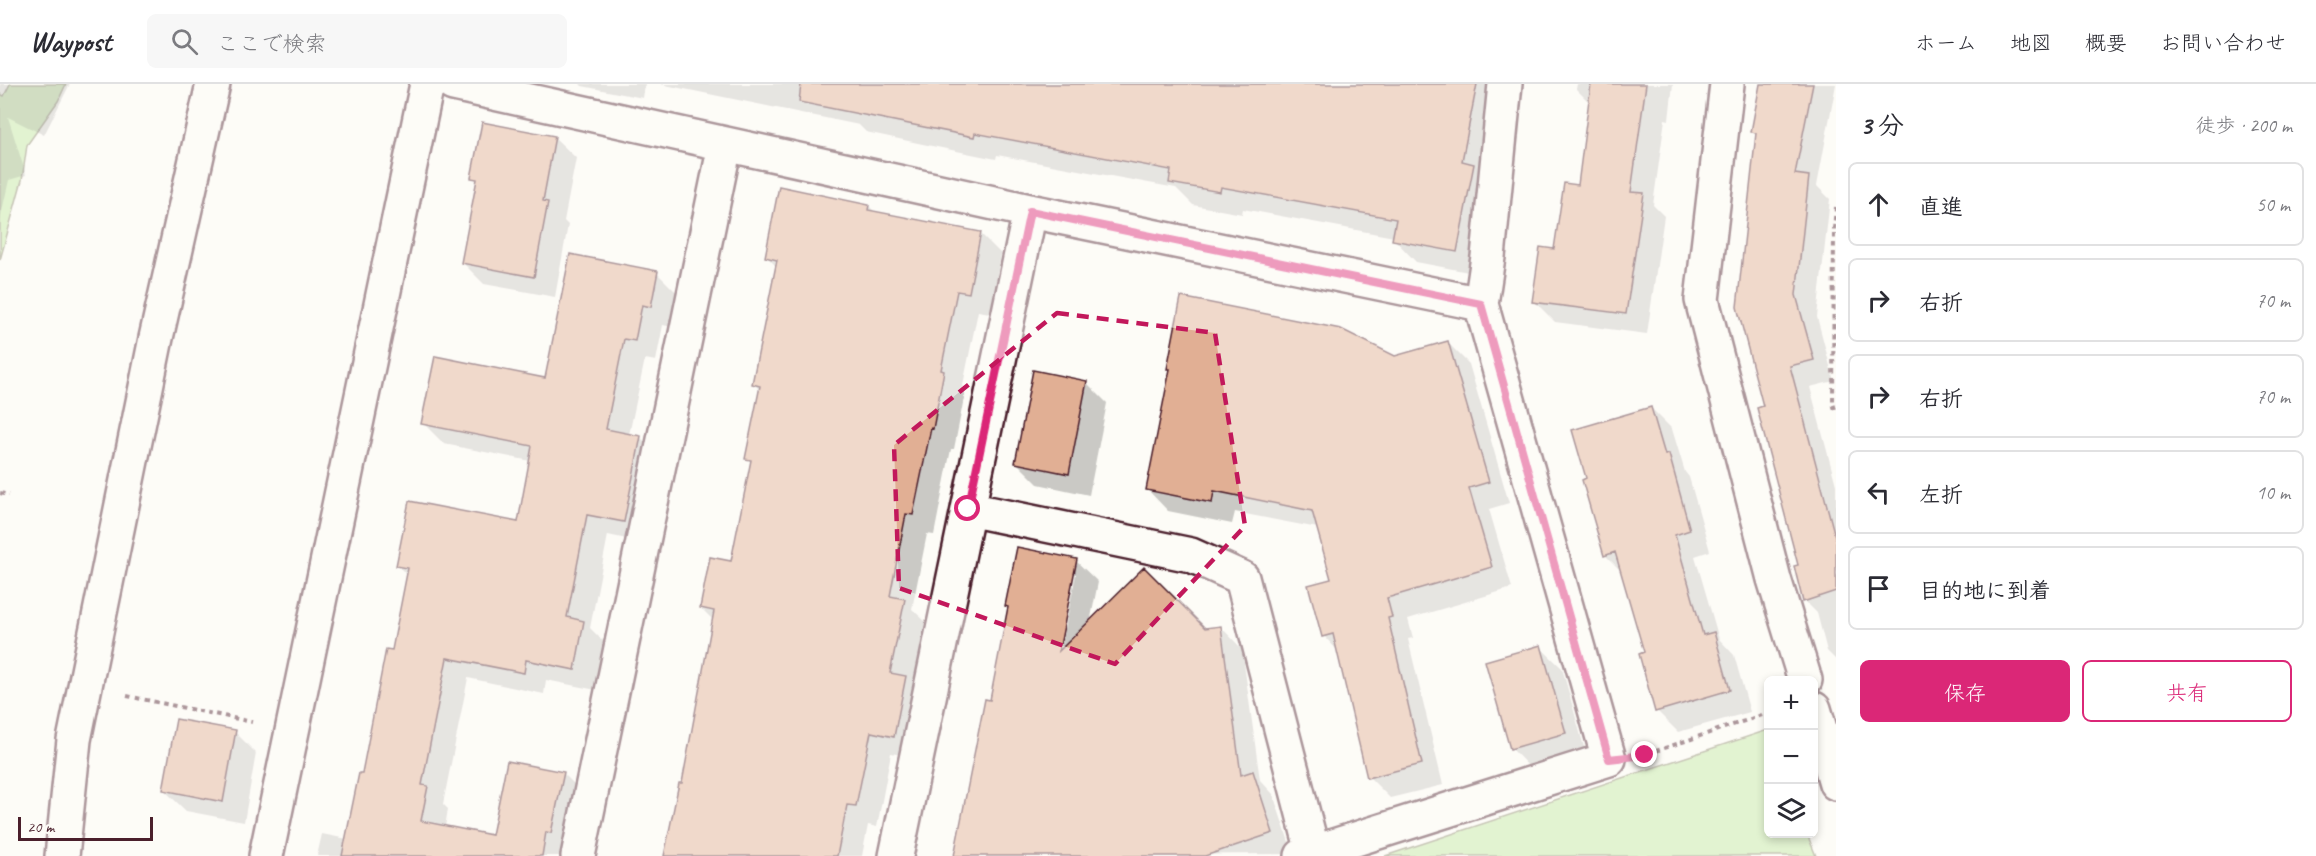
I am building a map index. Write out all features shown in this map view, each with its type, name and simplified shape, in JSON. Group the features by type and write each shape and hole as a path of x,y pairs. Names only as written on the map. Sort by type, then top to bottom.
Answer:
{"street":[{"path":"62,856 74,740 156,338 213,84"},
{"path":"266,856 427,84"},
{"path":"453,84 1030,211 1481,304"},
{"path":"968,509 1191,555 1242,578 1307,854 1609,759 1481,304 1488,258 1505,84"},
{"path":"1727,84 1702,300 1774,579 1803,676"},
{"path":"578,856 724,145"},
{"path":"896,856 1030,211"},
{"path":"1818,722 1836,783"}],"path":[{"path":"1836,207 1833,322 1833,403 1836,413"},
{"path":"0,493 9,495"},
{"path":"127,696 291,731"},
{"path":"1609,759 1645,755 1764,714"}],"highlighted area":[{"path":"1057,313 1215,333 1245,526 1115,664 899,588 894,445"}],"green space":[{"path":"10,84 66,84 58,101 27,145 22,180 0,260 0,94 4,96"},
{"path":"1764,731 1764,838 1809,838 1816,856 1385,856"}],"building":[{"path":"801,84 1477,84 1462,161 1474,164 1457,252 1392,240 1396,219 1221,187 1220,192 1169,183 1171,170 975,133 974,137 799,102"},
{"path":"1591,84 1646,84 1631,192 1644,193 1626,314 1532,302 1540,247 1554,249 1564,183 1578,185"},
{"path":"1760,84 1813,84 1795,174 1809,176 1796,295 1814,360 1790,366 1836,540 1836,591 1803,602 1794,566 1798,565 1757,408 1763,406 1737,307 1756,133 1751,132"},
{"path":"482,122 555,136 543,201 548,202 534,277 461,263 477,179 471,178"},
{"path":"779,186 869,205 868,210 981,232 969,293 957,291 941,370 944,371 933,429 931,428 913,515 906,514 890,596 905,599 890,673 906,676 894,737 871,732 856,806 847,805 837,856 664,856 679,783 682,783 714,611 700,608 710,557 731,561 751,460 745,459 760,386 752,384 777,260 765,257"},
{"path":"570,254 658,271 651,307 642,305 635,341 624,339 606,429 641,436 624,522 587,515 567,617 584,621 575,670 526,660 524,673 447,658 422,785 428,786 421,821 492,835 507,761 564,772 551,833 546,832 542,856 342,856 359,773 362,773 386,649 392,650 408,568 396,566 409,501 518,522 532,446 421,424 435,356 545,378"},
{"path":"1181,297 1341,329 1395,356 1448,341 1489,482 1469,488 1492,567 1387,598 1392,617 1388,618 1422,764 1367,778 1333,634 1322,637 1308,585 1331,579 1312,511 1214,491 1212,503 1146,490 1170,369 1167,369"},
{"path":"1033,370 1087,381 1069,474 1015,463"},
{"path":"1651,407 1665,455 1669,454 1690,530 1675,535 1703,635 1714,632 1730,690 1655,712 1639,654 1644,652 1615,552 1604,556 1582,480 1586,478 1572,430"},
{"path":"1017,547 1077,559 1059,651 1144,567 1205,628 1221,626 1241,775 1253,771 1273,833 1205,856 954,856 985,699 990,700"},
{"path":"1541,645 1566,733 1510,749 1485,661"},
{"path":"176,719 236,730 223,802 163,790"}],"route":[{"path":"968,509 1030,211 1481,304 1609,759 1645,755"}]}
